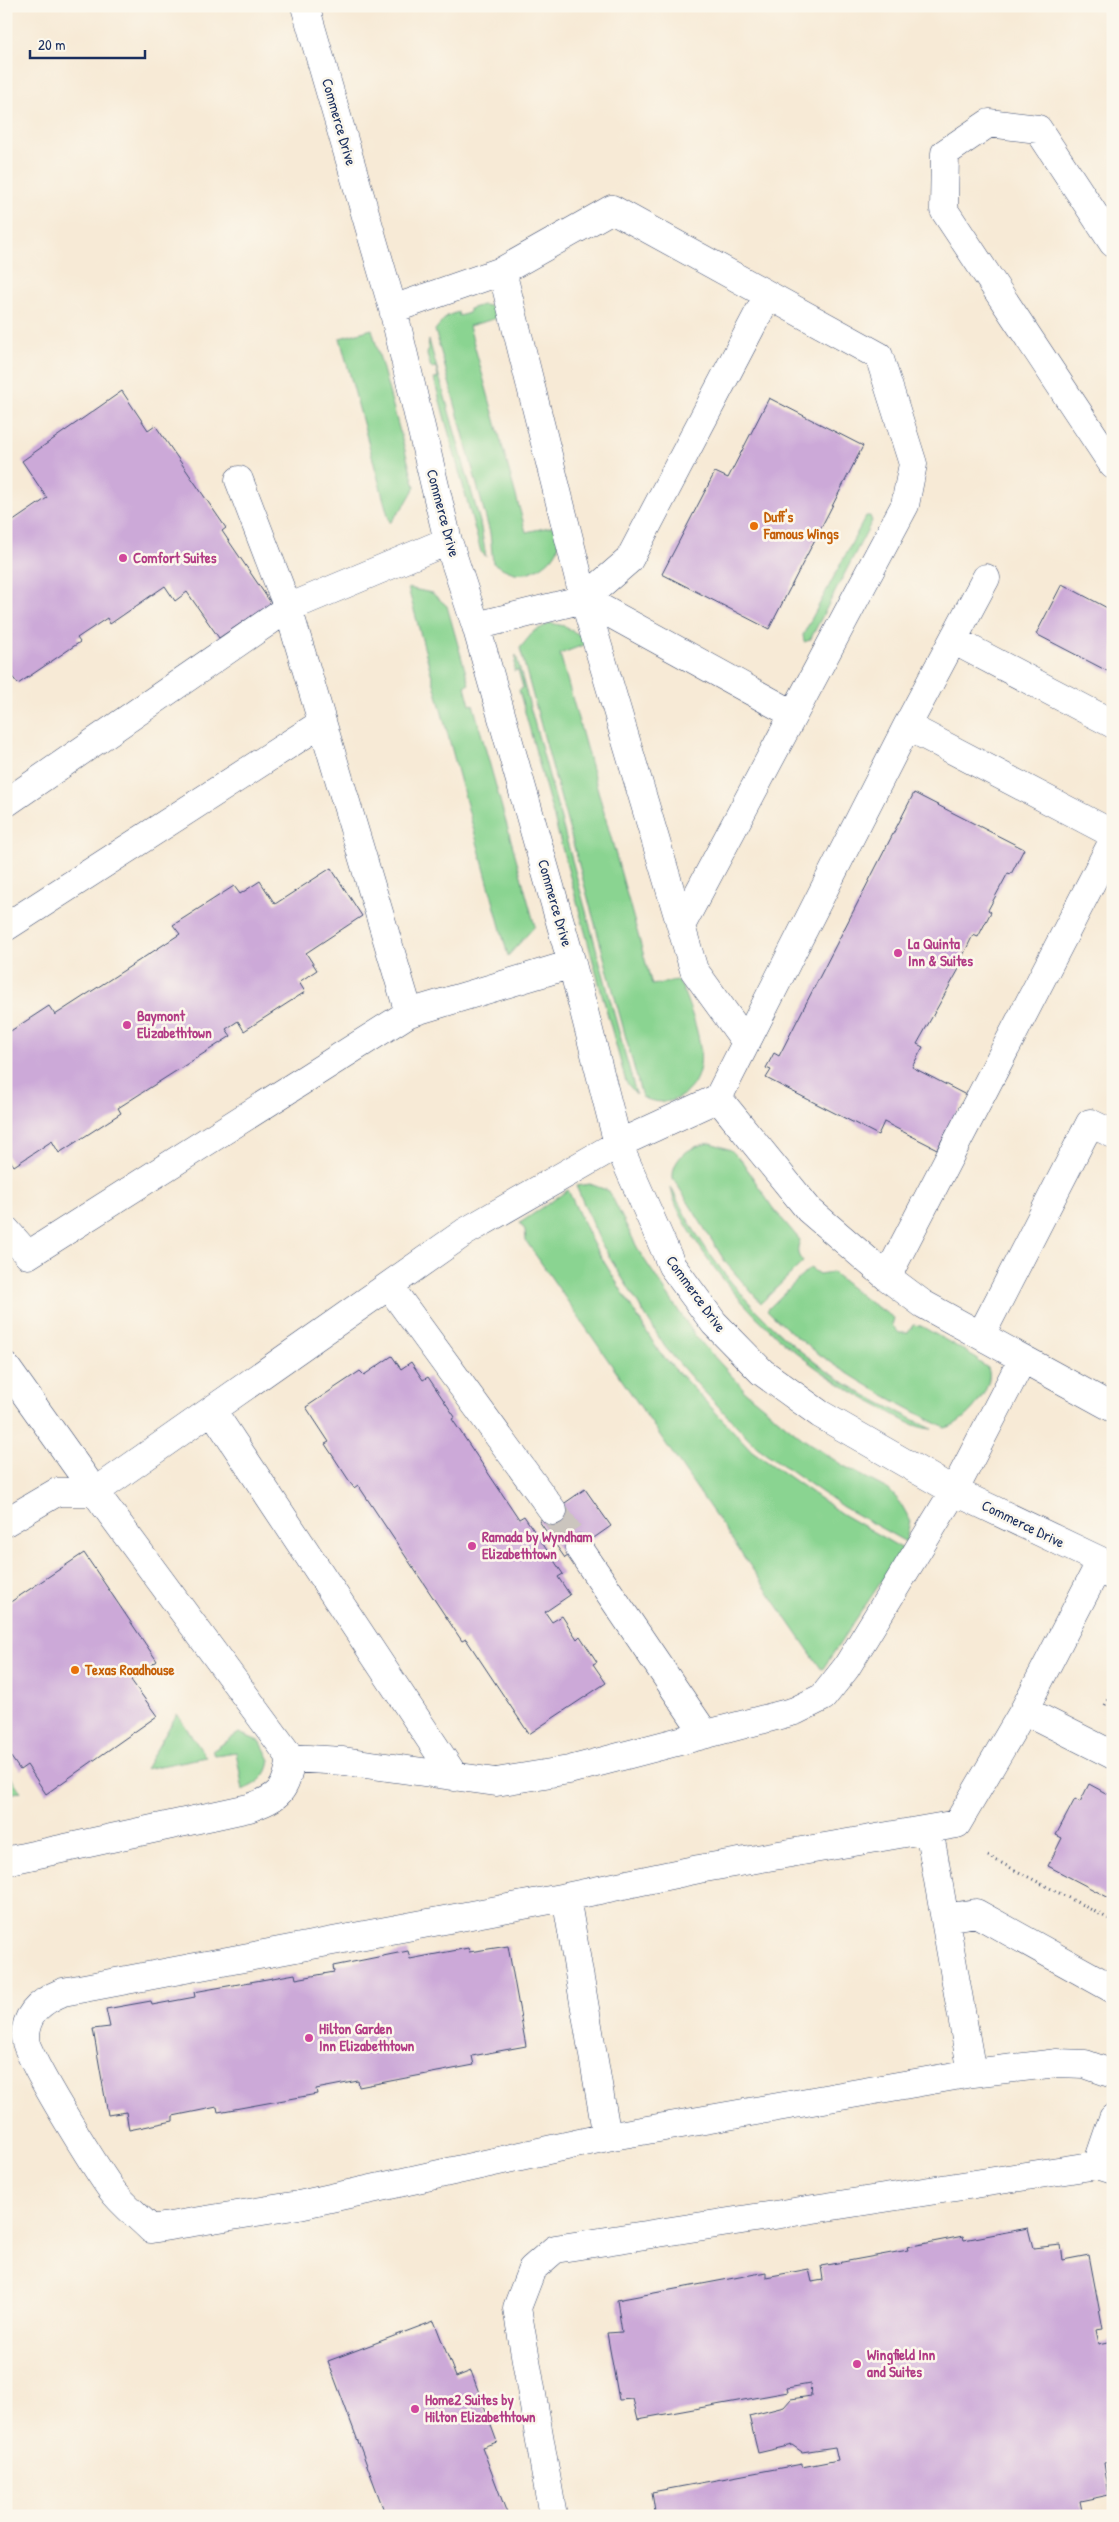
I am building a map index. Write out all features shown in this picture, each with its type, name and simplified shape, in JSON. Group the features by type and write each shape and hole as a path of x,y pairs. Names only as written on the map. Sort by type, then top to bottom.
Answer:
{"street":[{"name":"Commerce Drive","path":"306,6 392,309 448,541 476,626 572,964 618,1144 672,1266 714,1323 762,1372 820,1414 954,1491 1109,1566"},
{"path":"1113,243 1038,129 989,123 944,153 944,210 1113,465"},
{"path":"392,309 502,271 612,209 879,356 913,464 905,505 682,924"},
{"path":"502,271 584,599 682,924 694,970 746,1042"},
{"path":"476,626 584,599 629,560 768,295"},
{"path":"239,480 288,608 409,1013"},
{"path":"6,803 288,608 448,541"},
{"path":"6,1522 57,1492 95,1492 465,1232 618,1144 718,1098 907,726 986,578"},
{"path":"584,599 793,714"},
{"path":"953,640 1113,724"},
{"path":"6,927 322,723"},
{"path":"907,726 1113,834"},
{"path":"887,1277 1113,840"},
{"path":"6,1230 28,1255 409,1013 572,964"},
{"path":"718,1098 809,1210 887,1277 923,1304 981,1335 1022,1360 1113,1408"},
{"path":"981,1335 1090,1123 1113,1134"},
{"path":"388,1286 553,1511"},
{"path":"291,1758 343,1761 496,1782 569,1770 795,1711 823,1697 846,1668 954,1491 1022,1360"},
{"path":"6,1367 95,1492 291,1758"},
{"path":"212,1410 455,1777"},
{"path":"579,1548 705,1734"},
{"path":"1109,1566 958,1824 699,1869 566,1897 63,1992 45,1999 30,2016 24,2039 46,2084 112,2190 151,2230 299,2205 607,2137 761,2112 972,2073 1057,2063 1085,2064 1113,2074"},
{"path":"1024,1710 1113,1755"},
{"path":"6,1861 249,1808 271,1800 282,1789 291,1758"},
{"path":"928,1829 972,2073"},
{"path":"566,1897 607,2137"},
{"path":"945,1918 976,1913 1113,1989"},
{"path":"553,2516 517,2308 532,2269 556,2249 1105,2167 1113,2118"}],"path":[{"path":"1105,1705 1113,1689"},
{"path":"988,1856 1113,1922"}],"green space":[{"path":"482,305 491,306 498,310 497,318 469,326 526,532 554,526 559,540 556,551 547,562 535,570 522,573 506,570 493,563 490,533 435,330 447,316 458,312 459,316 469,313 469,309"},
{"path":"372,329 415,487 406,503 390,523 340,338"},
{"path":"429,340 480,522 486,557 481,552 434,379 438,378 436,367 431,368 427,355"},
{"path":"866,516 870,516 872,521 810,640 804,642 803,635"},
{"path":"408,588 432,593 447,606 469,684 465,686 470,705 473,704 535,926 508,956"},
{"path":"551,623 564,626 585,638 586,644 560,654 652,985 676,980 682,987 697,1030 700,1045 698,1074 691,1087 680,1097 671,1101 651,1101 642,1097 520,648 534,631"},
{"path":"516,655 636,1094 626,1082 519,690 523,688 518,670 514,671"},
{"path":"711,1143 731,1150 742,1161 772,1207 800,1240 798,1251 803,1262 761,1303 726,1263 673,1178 676,1164 685,1153 697,1146"},
{"path":"590,1184 609,1191 640,1253 696,1337 743,1390 803,1439 842,1465 889,1490 900,1502 910,1520 906,1542 843,1507 757,1447 698,1385 665,1347 601,1243 576,1186"},
{"path":"671,1187 702,1243 741,1294 764,1318 813,1361 839,1379 873,1399 932,1429 919,1427 907,1422 856,1393 828,1376 777,1337 732,1290 712,1265 680,1213 674,1201"},
{"path":"568,1190 592,1242 659,1352 752,1451 842,1514 903,1549 822,1670 526,1241 525,1230 520,1223"},
{"path":"810,1268 819,1274 832,1272 865,1299 894,1318 892,1325 899,1333 908,1333 913,1325 921,1326 977,1358 977,1361 988,1368 989,1376 987,1385 977,1404 961,1420 945,1428 852,1376 787,1329 767,1310"},
{"path":"177,1714 206,1757 145,1769"},
{"path":"239,1733 261,1742 270,1760 265,1775 253,1785 243,1790 236,1752 215,1755 212,1751"},
{"path":"6,1770 21,1792 6,1794"}],"building":[{"name":"Comfort Suites","path":"122,391 148,430 155,425 226,528 222,531 271,603 219,638 187,592 175,601 165,586 110,624 107,618 77,638 80,642 18,684 6,669 6,526 47,498 22,461"},
{"name":"Duff's Famous Wings","path":"769,398 863,446 769,629 662,574 715,472 728,478"},
{"path":"1062,584 1113,611 1113,674 1036,634"},
{"name":"La Quinta Inn & Suites","path":"914,793 1024,849 1011,874 1008,873 988,910 991,912 978,937 973,935 957,968 959,969 917,1044 923,1047 912,1067 966,1095 937,1149 884,1122 878,1135 766,1078 771,1070 766,1068 774,1053 779,1056"},
{"name":"Baymont Elizabethtown","path":"331,868 362,916 306,953 317,970 299,982 305,992 244,1031 238,1021 226,1029 231,1036 118,1108 121,1113 59,1153 52,1141 14,1166 6,1154 6,1034 49,1006 55,1015 180,934 173,925 234,886 240,894 260,881 275,904"},
{"name":"Ramada by Wyndham Elizabethtown","path":"392,1356 401,1369 411,1362 423,1380 428,1377 455,1417 452,1419 519,1519 524,1516 563,1574 558,1577 570,1595 545,1612 552,1622 562,1616 577,1639 580,1636 597,1662 593,1664 606,1683 529,1734 466,1639 462,1641 358,1485 354,1488 325,1444 329,1442 306,1407 360,1371 364,1375"},
{"path":"585,1489 611,1526 565,1558 539,1521"},
{"name":"Texas Roadhouse","path":"84,1553 157,1661 131,1680 157,1716 46,1794 27,1765 20,1770 6,1750 6,1605"},
{"path":"1089,1784 1113,1797 1113,1900 1048,1866 1062,1838 1056,1835 1075,1799 1080,1802"},
{"name":"Hilton Garden Inn Elizabethtown","path":"508,1946 526,2046 472,2056 474,2065 359,2087 358,2081 316,2089 317,2094 218,2112 217,2107 173,2116 173,2121 129,2130 126,2112 108,2115 93,2029 110,2027 106,2009 151,2001 152,2005 195,1997 194,1992 295,1974 296,1979 334,1972 333,1966 408,1951 410,1959 468,1948 469,1952"},
{"name":"Wingfield Inn and Suites","path":"1028,2228 1033,2248 1061,2245 1063,2260 1089,2255 1103,2329 1096,2330 1099,2344 1113,2341 1113,2396 1109,2396 1113,2417 1113,2461 1104,2463 1109,2495 1080,2501 1083,2516 642,2516 655,2512 652,2492 802,2464 802,2467 838,2460 835,2447 802,2452 792,2445 758,2453 749,2416 784,2407 791,2399 811,2396 810,2384 787,2388 788,2392 638,2419 633,2399 619,2400 607,2333 622,2332 617,2300 766,2272 766,2277 809,2269 812,2282 823,2280 821,2266 908,2250 907,2247 963,2236 964,2240"},
{"name":"Home2 Suites by Hilton Elizabethtown","path":"434,2321 456,2377 471,2371 497,2442 482,2447 508,2516 386,2516 328,2361"}],"tunnel":[{"path":"553,1511 579,1548"}],"place":[{"name":"Duff's Famous Wings","path":"754,526"},
{"name":"Comfort Suites","path":"123,558"},
{"name":"La Quinta Inn & Suites","path":"898,953"},
{"name":"Baymont Elizabethtown","path":"127,1025"},
{"name":"Ramada by Wyndham Elizabethtown","path":"472,1546"},
{"name":"Texas Roadhouse","path":"75,1670"},
{"name":"Hilton Garden Inn Elizabethtown","path":"309,2038"},
{"name":"Wingfield Inn and Suites","path":"857,2364"},
{"name":"Home2 Suites by Hilton Elizabethtown","path":"415,2409"}]}
